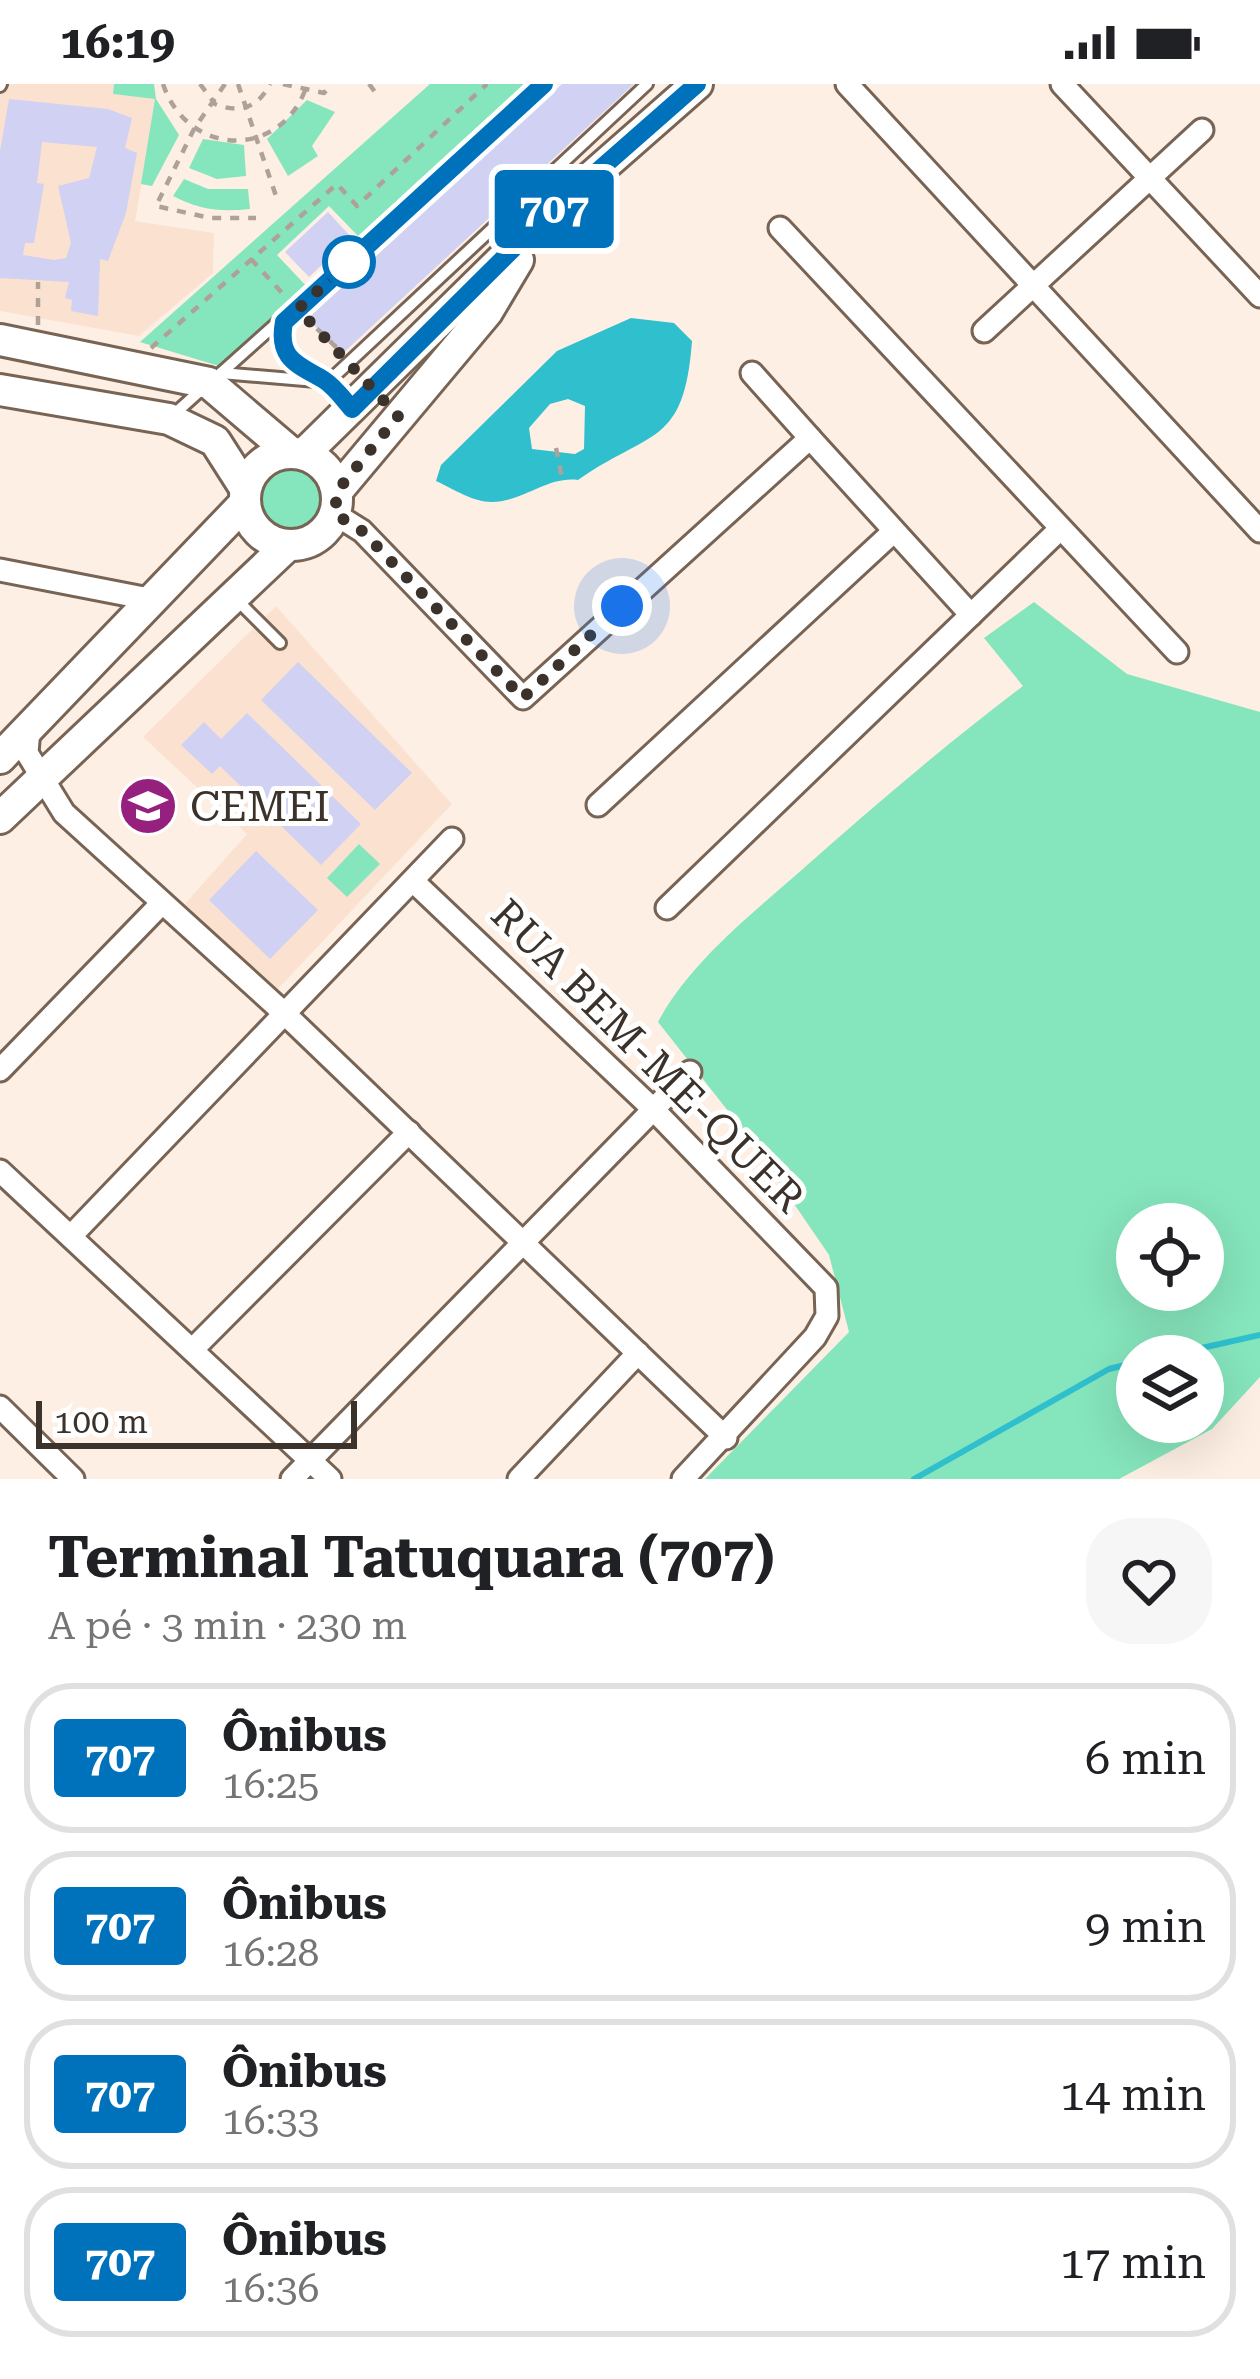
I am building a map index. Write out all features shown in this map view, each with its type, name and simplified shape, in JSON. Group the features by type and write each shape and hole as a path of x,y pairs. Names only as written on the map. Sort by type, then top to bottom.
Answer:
{"main road":[{"path":"0,758 154,600 244,496 261,463 297,453 352,409 541,221 697,84"},
{"path":"0,818 232,594 287,546 316,538 336,502 488,312 541,221"},
{"path":"0,340 215,378 297,453 326,468 336,502"},
{"path":"0,390 169,419 215,441 258,533 287,546"}],"street":[{"path":"847,84 1260,531"},
{"path":"1062,84 1260,296"},
{"path":"984,331 1202,130"},
{"path":"780,228 1177,652"},
{"path":"752,373 971,615"},
{"path":"336,502 523,698 810,438"},
{"path":"668,908 1060,529"},
{"path":"598,806 892,532"},
{"path":"0,570 154,600"},
{"path":"32,724 24,746 40,780 64,813 284,1013 726,1438 683,1479"},
{"path":"71,1236 452,839"},
{"name":"RUA BEM-ME-QUER","path":"413,881 654,1110 826,1288 827,1316 815,1337 726,1438"},
{"path":"0,1070 160,905"},
{"path":"292,1479 689,1072"},
{"path":"193,1349 409,1132"},
{"path":"0,1171 330,1479"},
{"path":"519,1479 638,1353"},
{"path":"0,1407 73,1479"}],"lane":[{"path":"169,419 284,322 544,84"},
{"path":"215,378 328,382 646,84"},
{"path":"284,322 284,353 296,367 328,382 352,409"},
{"path":"232,594 280,643"}],"path":[{"path":"163,84 170,103 194,129 226,142 256,139 290,118 306,88"},
{"path":"200,84 211,100 227,109 245,108 261,98 269,84"},
{"path":"225,84 194,129 156,206 210,218 256,218"},
{"path":"238,84 277,199"},
{"path":"283,84 324,93 332,84"},
{"path":"369,84 375,92"},
{"path":"132,364 337,184 357,206 487,84"},
{"path":"251,259 350,361"},
{"path":"36,346 38,282"},
{"path":"556,448 562,478"}],"shaded area":[{"path":"0,84 114,84 113,94 156,99 135,221 214,233 213,273 139,336 0,311"},
{"path":"276,606 452,804 275,992 185,904 247,834 143,737"}],"green space":[{"path":"114,84 154,84 156,99 179,135 152,186 141,184 155,99 113,94"},
{"path":"430,84 524,84 359,237 329,206 277,255 311,291 219,366 140,342"},
{"path":"307,100 335,112 312,146 318,156 288,176 267,139"},
{"path":"203,139 244,145 246,176 217,179 189,168"},
{"path":"184,179 208,189 248,189 250,209 210,209 183,201 173,196"},
{"path":"290,468 312,477 321,499 312,521 290,530 268,521 259,499 268,477"},
{"path":"1034,602 1127,674 1260,712 1260,1377 1224,1416 1224,1335 1116,1335 1116,1443 1186,1443 1119,1479 705,1479 849,1332 829,1255 747,1135 658,1022 702,961 739,925 908,778 1023,686 984,638"},
{"path":"359,844 380,864 347,897 327,878"}],"water":[{"path":"631,318 674,323 692,341 688,375 672,418 644,442 578,480 492,502 436,481 441,465 557,351","holes":["568,399 585,406 584,449 575,454 532,449 529,428 550,404"]}],"building":[{"path":"562,84 634,84 342,354 307,318"},
{"path":"9,99 108,109 132,118 125,148 137,153 126,213 108,261 100,259 98,316 71,311 72,300 65,298 69,282 0,278 0,151","holes":["42,142 97,147 89,178 58,186 71,243 66,258 23,255 25,243 34,243 44,184 37,183"]},
{"path":"328,212 351,237 309,277 285,252"},
{"path":"298,662 412,773 375,810 261,700"},
{"path":"247,713 361,824 321,865 220,766 212,774 181,745 204,722 221,739"},
{"path":"256,851 318,910 270,959 209,900"}],"waterway":[{"path":"1224,1343 1260,1335"},
{"path":"914,1479 1116,1367"}],"bus line":[{"name":"707","path":"544,84 284,322 284,353 296,367 328,382 352,409 541,221 697,84"}],"place":[{"name":"CEMEI","path":"148,806"}],"route":[{"path":"349,262 298,309 398,416 337,491 335,514 362,531 523,698 622,606"}]}
